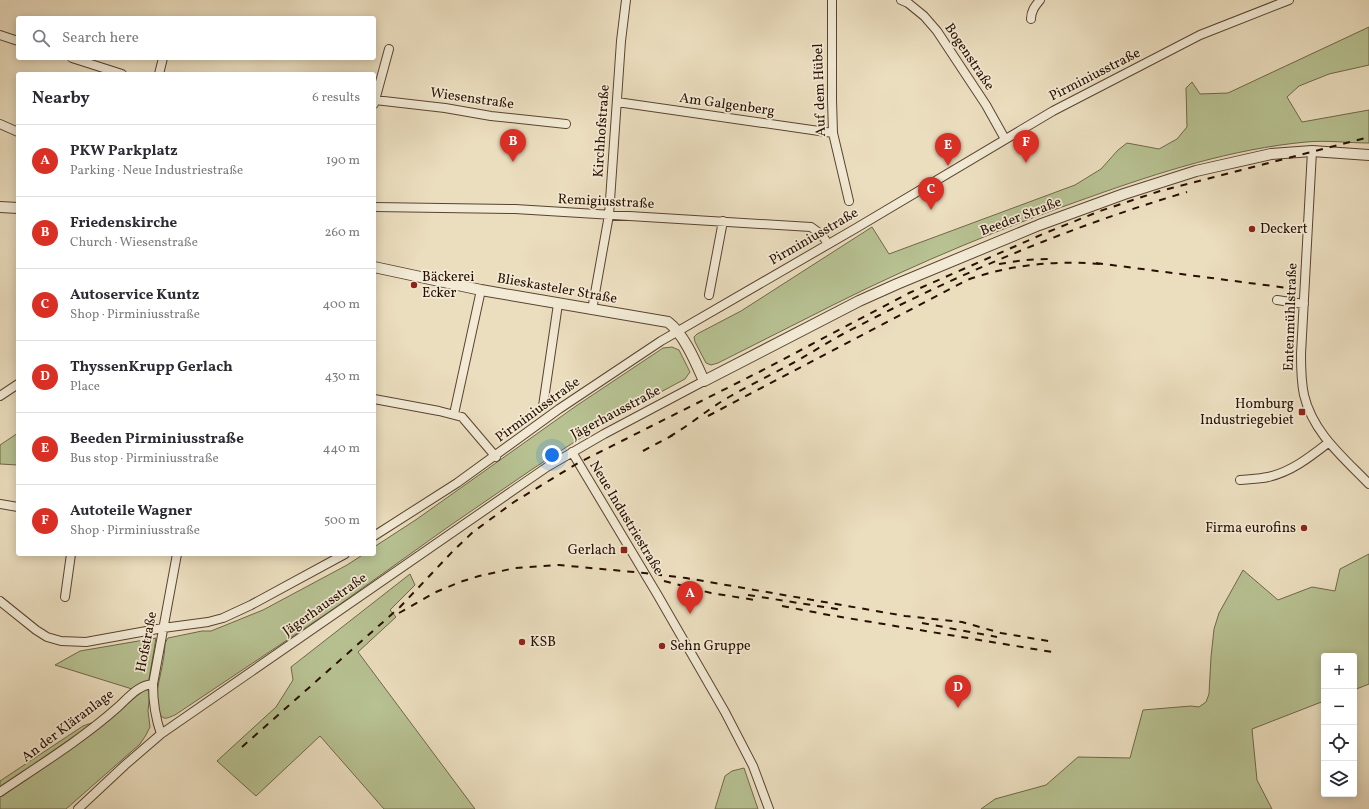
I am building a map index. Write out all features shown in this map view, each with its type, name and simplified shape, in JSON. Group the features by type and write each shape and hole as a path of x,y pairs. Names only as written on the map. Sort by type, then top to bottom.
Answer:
{"street":[{"name":"Kirchhofstraße","path":"592,310 609,215 621,41 626,0"},
{"name":"Auf dem Hübel","path":"832,0 833,133 848,201"},
{"name":"Bogenstraße","path":"901,0 908,3 924,16 937,31 986,105 1005,139"},
{"path":"1031,19 1031,14 1034,7 1040,0"},
{"name":"Pirminiusstraße","path":"376,535 432,500 496,457 560,409 636,357 1053,110 1200,35 1289,0"},
{"path":"0,35 16,40"},
{"path":"376,94 388,49"},
{"path":"78,60 116,72"},
{"path":"159,72 162,60"},
{"name":"Wiesenstraße","path":"376,102 445,108 491,116 566,124"},
{"name":"Am Galgenberg","path":"617,102 833,133"},
{"path":"0,124 16,131"},
{"name":"Beeder Straße","path":"704,381 890,287 1046,222 1124,194 1196,171 1271,154 1312,151 1369,155"},
{"name":"Entenmühlstraße","path":"1312,151 1301,354 1301,376 1304,395 1310,414 1328,443 1369,484"},
{"path":"0,207 16,208"},
{"name":"Remigiusstraße","path":"376,207 515,210 811,227 822,235 828,244"},
{"path":"709,295 723,221"},
{"name":"Blieskasteler Straße","path":"376,267 481,290 668,322 678,332 687,346 704,381"},
{"path":"454,414 481,290"},
{"path":"1277,300 1304,304"},
{"path":"542,406 558,304"},
{"name":"Jägerhausstraße","path":"78,809 161,734 479,514 572,452 704,381"},
{"path":"0,396 16,385"},
{"path":"376,399 454,414 462,417 468,422 496,457"},
{"path":"1240,480 1269,477 1290,469 1306,460 1328,443"},
{"name":"Neue Industriestraße","path":"572,452 657,594 725,712 754,766 769,809"},
{"path":"0,504 16,508"},
{"path":"65,597 71,556"},
{"name":"Hofstraße","path":"161,734 155,713 153,684 178,556"},
{"path":"0,601 36,630 48,637 61,641 86,642 163,628 208,622 236,613 341,556"},
{"name":"An der Kläranlage","path":"0,792 78,739 106,718 137,690 147,684 153,684"}],"green space":[{"path":"1369,27 1369,65 1329,74 1299,86 1287,97 1302,122 1369,110 1369,143 1314,141 1278,145 1224,156 1170,170 1058,208 962,246 899,273 718,363 711,365 706,363 695,342 694,337 697,334 741,311 872,227 889,254 1075,185 1101,169 1118,150 1127,143 1159,149 1177,139 1187,127 1186,88 1192,82 1200,94 1228,93"},
{"path":"672,347 679,350 690,372 685,379 607,421 534,468 329,612 175,715 168,718 162,717 156,705 156,697 164,658 165,643 168,638 202,631 211,631 263,610 361,556 376,556 376,546 417,519 576,406 663,348"},
{"path":"16,434 16,465 0,464 0,445"},
{"path":"1369,554 1369,684 1357,689 1357,653 1321,653 1321,702 1252,729 1257,780 1272,809 981,809 995,799 1046,785 1078,757 1130,758 1143,710 1191,706 1199,707 1206,702 1209,694 1214,629 1219,613 1243,570 1278,600 1312,587 1335,591 1340,569"},
{"path":"410,574 415,585 390,610 396,617 358,652 475,809 384,809 320,736 256,796 217,761 276,707 293,680 291,667"},
{"path":"156,638 149,679 148,711 150,727 140,744 66,809 0,809 0,781 83,726 97,721 132,689 55,665 80,651"},
{"path":"744,768 758,809 715,809 725,776 732,771"}],"railway":[{"path":"242,747 400,607 473,532 514,502 578,463 761,371 909,293 1043,234 1100,211 1160,191 1369,137"},
{"path":"669,437 721,402 799,360 843,334 926,292 1012,254 1055,237 1187,192"},
{"path":"999,264 1024,260 1049,259"},
{"path":"708,416 967,280 1016,267 1050,263 1100,264"},
{"path":"1096,263 1288,288"},
{"path":"643,451 673,435"},
{"path":"399,613 436,592 479,576 515,568 559,565 686,578 905,616 962,622 1001,633 1054,642"},
{"path":"664,581 711,593 755,600"},
{"path":"748,595 843,610"},
{"path":"782,606 1052,652"},
{"path":"922,623 997,637"}],"place":[{"name":"Friedenskirche","path":"513,162"},
{"name":"Autoteile Wagner","path":"1026,163"},
{"name":"Beeden Pirminiusstraße","path":"948,166"},
{"name":"Autoservice Kuntz","path":"931,210"},
{"name":"Deckert","path":"1252,229"},
{"name":"Bäckerei Ecker","path":"414,285"},
{"name":"Homburg Industriegebiet","path":"1302,412"},
{"name":"Firma eurofins","path":"1304,528"},
{"name":"Gerlach","path":"624,550"},
{"name":"PKW Parkplatz","path":"690,614"},
{"name":"KSB","path":"522,642"},
{"name":"Sehn Gruppe","path":"662,646"},
{"name":"ThyssenKrupp Gerlach","path":"958,708"}]}
